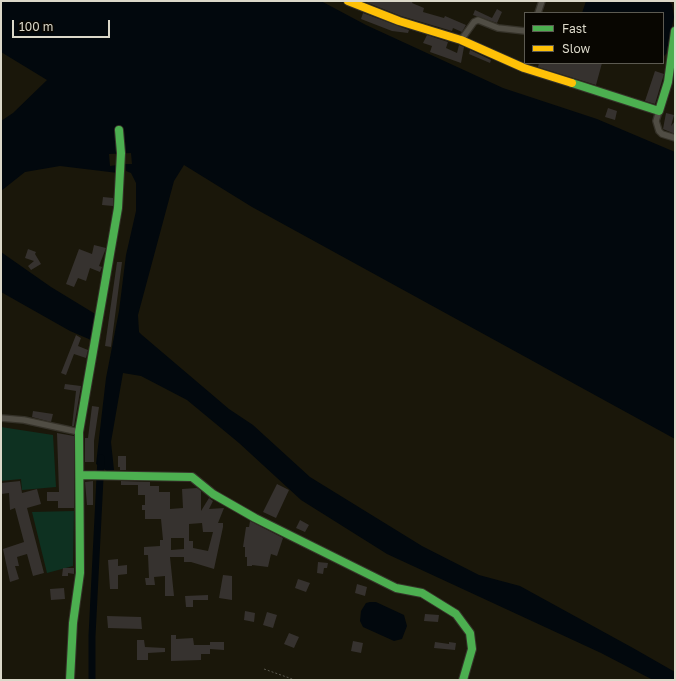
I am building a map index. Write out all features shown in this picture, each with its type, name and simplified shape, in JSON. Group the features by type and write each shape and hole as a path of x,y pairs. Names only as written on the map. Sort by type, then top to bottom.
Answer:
{"street":[{"path":"348,1 399,22 462,40 524,68 659,111"},
{"path":"538,12 542,1"},
{"path":"462,40 474,22 478,20 498,28 524,31"},
{"path":"675,31 668,82 656,121 659,131 662,134 675,138"},
{"path":"70,680 73,623 80,573 83,475 79,432 118,208 121,153 119,130"},
{"path":"1,418 24,420 79,432"},
{"path":"83,475 192,477 213,494 255,518 396,588 422,593 456,614 470,633 472,649 463,680"}],"path":[{"path":"264,669 295,680"}],"green space":[{"path":"1,427 53,435 56,487 22,490 21,479 1,481"},
{"path":"74,511 73,566 47,573 32,512"}],"shaded area":[{"path":"1,1 321,1 366,25 503,88 597,119 675,152 675,439 252,207 184,165 174,181 138,315 139,332 142,335 229,409 253,425 310,477 422,546 479,575 520,586 633,648 675,672 675,680 653,680 601,653 387,554 301,500 239,443 187,400 141,376 123,373 111,442 114,470 107,471 96,464 106,378 119,311 126,255 136,211 136,183 131,173 126,171 125,164 132,164 131,153 109,154 110,166 117,165 118,173 60,166 25,172 1,191 1,121 13,113 47,80 1,52"},
{"path":"586,1 668,1 672,4 674,17 666,54 664,56 664,12 582,12"},
{"path":"1,252 51,287 97,315 91,340 70,331 1,292"},
{"path":"376,602 404,615 407,626 402,639 394,641 363,627 360,621 361,611 366,603"}],"building":[{"path":"363,1 413,1 412,3 424,8 423,12 444,18 445,16 466,25 462,32 453,28 452,31 401,16"},
{"path":"497,9 502,12 497,23 473,15 475,10 492,18"},
{"path":"363,13 409,30 408,33 392,31 361,19"},
{"path":"427,35 448,42 446,48 457,53 459,45 464,47 461,63 430,52 432,46 423,43"},
{"path":"470,50 491,60 490,63 469,54"},
{"path":"539,64 602,64 596,85 538,67"},
{"path":"655,71 664,74 655,104 645,101"},
{"path":"608,108 617,111 615,120 605,117"},
{"path":"666,113 674,115 671,126 675,121 675,134 663,129"},
{"path":"103,197 113,198 113,206 102,205"},
{"path":"94,245 106,248 99,266 102,267 100,272 90,268 86,281 78,278 74,287 66,284 79,249 92,254"},
{"path":"28,249 36,252 35,254 41,264 31,270 28,266 34,261 25,258"},
{"path":"117,262 122,262 111,347 105,346"},
{"path":"76,335 81,338 78,346 88,350 86,358 74,354 66,375 61,373"},
{"path":"65,384 81,386 74,426 72,426 76,391 64,389"},
{"path":"92,406 99,407 94,441 94,462 85,462 85,438 88,438"},
{"path":"33,411 53,414 51,422 32,417"},
{"path":"57,433 74,436 74,508 58,508 58,501 47,501 47,492 59,492"},
{"path":"118,456 126,456 126,470 120,470 120,467 118,467"},
{"path":"20,481 22,493 37,489 41,504 27,508 44,573 33,576 27,554 17,557 19,566 15,566 19,579 10,582 3,549 24,542 15,508 10,510 9,493 1,494 1,483"},
{"path":"93,481 93,505 87,505 85,482"},
{"path":"121,481 150,482 150,486 159,486 159,492 170,492 170,509 183,508 182,489 197,488 201,491 201,511 209,498 213,501 209,509 224,508 218,523 223,523 223,527 214,569 191,562 184,562 184,557 170,557 174,596 165,596 165,576 154,577 155,585 146,585 145,578 149,578 148,555 144,555 144,547 160,546 160,540 163,540 161,519 145,519 145,510 142,510 142,505 145,505 145,495 138,495 138,485 121,485","holes":["202,523 203,532 213,532 208,551 193,548 193,541 189,541 189,524","171,538 184,538 184,549 171,550"]},
{"path":"277,484 289,490 276,518 263,512"},
{"path":"300,520 309,525 305,532 296,528"},
{"path":"250,521 283,538 277,556 271,554 268,567 252,565 247,566 245,547 243,547 246,527 249,527"},
{"path":"118,559 118,566 127,565 127,574 118,575 118,589 110,589 108,560"},
{"path":"318,562 328,563 327,568 324,568 323,574 317,573"},
{"path":"63,568 74,568 74,574 68,573 68,576 62,576"},
{"path":"223,575 232,576 232,600 219,598"},
{"path":"298,579 310,583 306,592 295,588"},
{"path":"357,584 367,587 365,596 355,593"},
{"path":"64,588 65,599 51,600 50,589"},
{"path":"208,595 208,600 193,600 193,607 186,607 185,596"},
{"path":"245,611 255,613 254,622 244,620"},
{"path":"267,612 277,615 273,628 263,625"},
{"path":"425,614 439,615 438,622 424,621"},
{"path":"107,616 141,617 142,629 108,628"},
{"path":"289,633 299,637 294,648 284,644"},
{"path":"171,635 176,635 176,639 193,638 194,645 210,645 210,642 224,642 224,650 210,649 210,654 201,654 201,660 171,661"},
{"path":"137,640 144,640 145,647 165,648 165,652 148,653 148,660 137,660"},
{"path":"353,641 363,643 361,653 351,651"},
{"path":"435,642 449,644 449,642 456,643 455,650 434,648"}],"waterway":[{"path":"92,680 92,636 101,458"}],"traffic: fast":[{"path":"572,83 659,111 668,82 675,31"},
{"path":"70,680 73,623 80,573 79,432 118,208 121,153 119,130"},
{"path":"80,475 192,477 213,494 255,518 396,588 422,593 456,614 470,633 472,649 463,680"}],"traffic: slow":[{"path":"348,1 399,21 461,40 524,68 572,83"}]}
